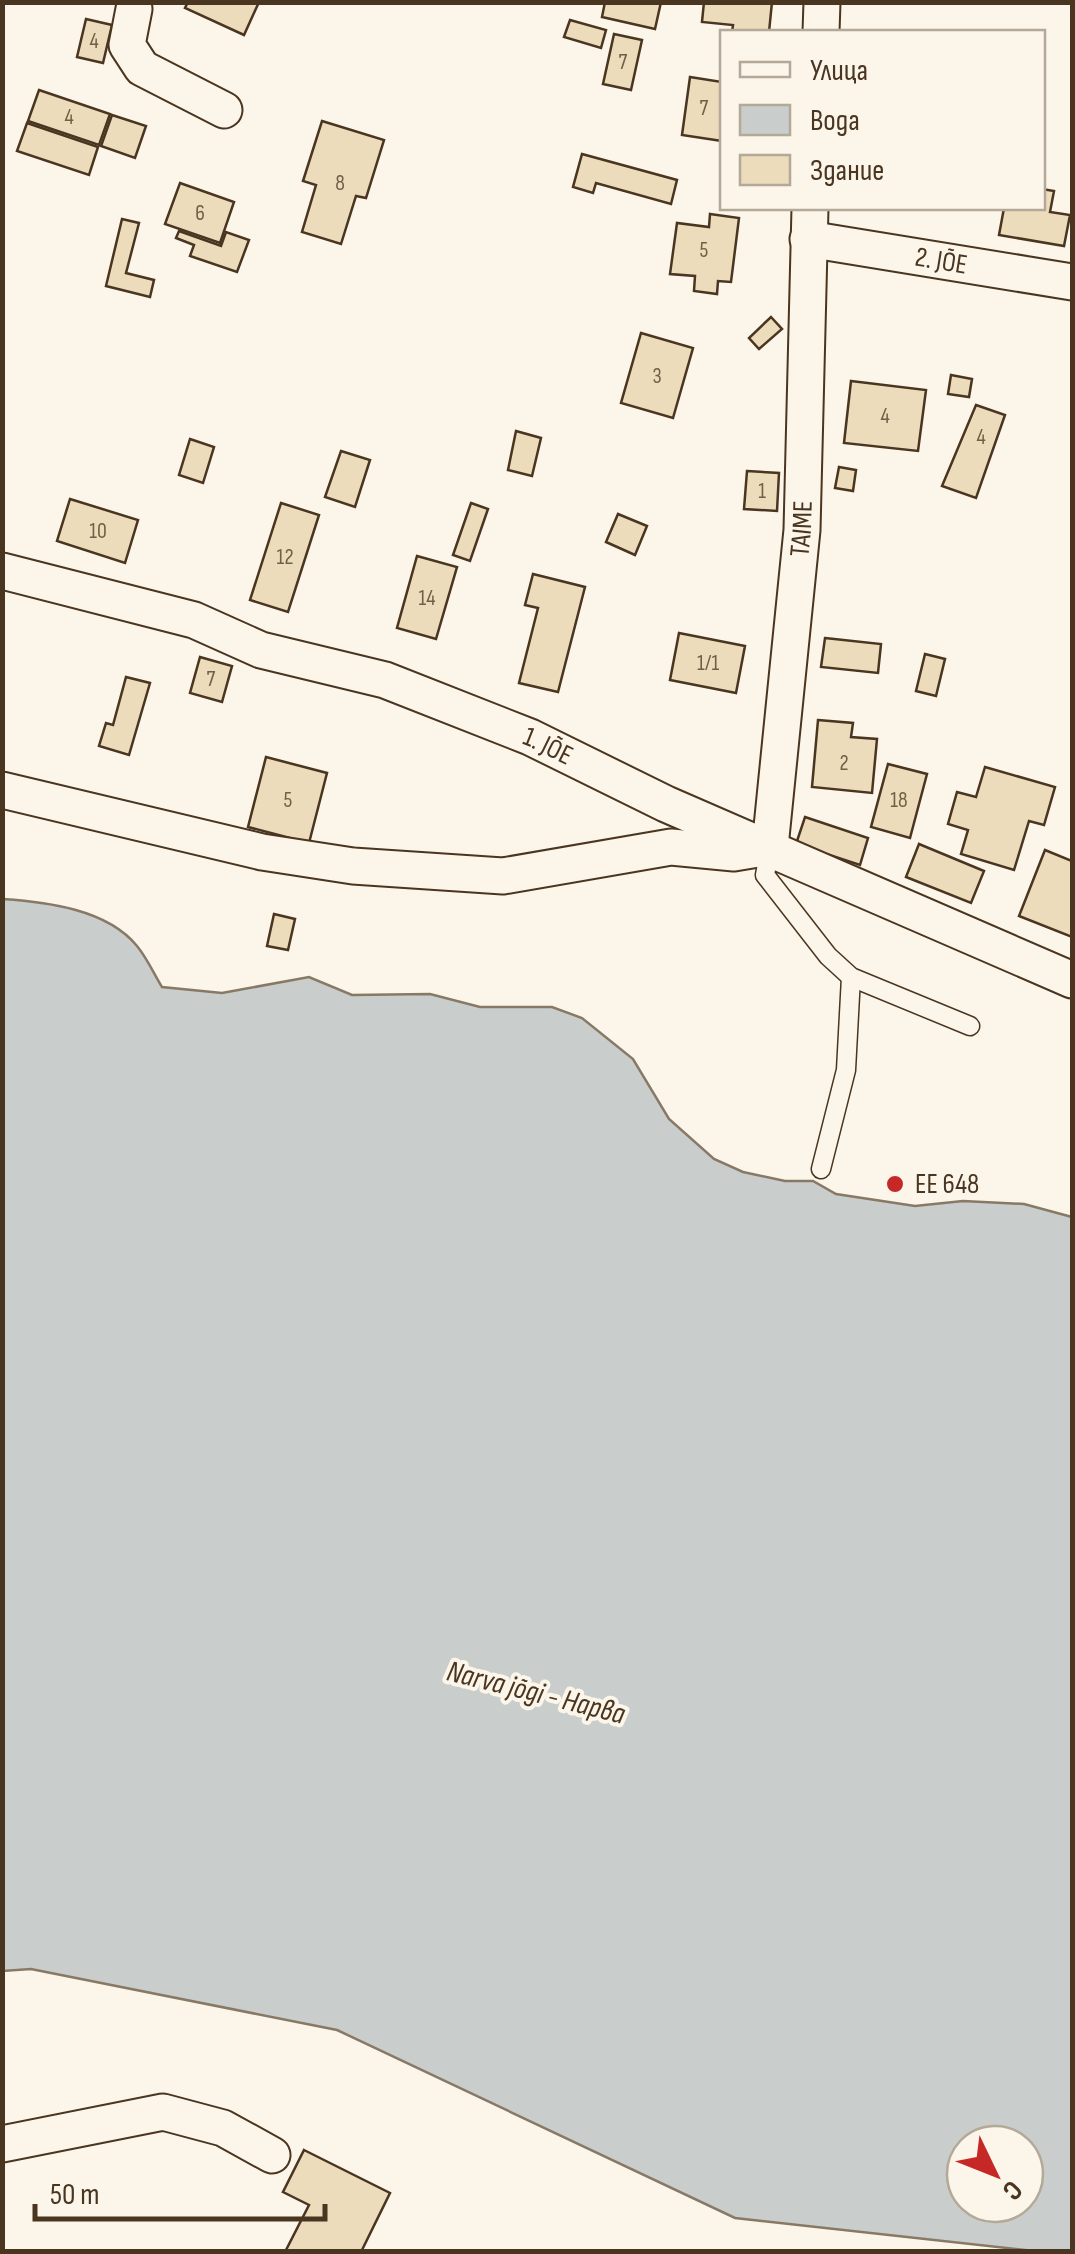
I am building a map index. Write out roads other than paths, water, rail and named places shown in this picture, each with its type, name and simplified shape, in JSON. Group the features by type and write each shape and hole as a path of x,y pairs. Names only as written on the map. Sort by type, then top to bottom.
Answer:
{"street":[{"path":"821,30 822,2"},
{"path":"130,5 127,45 142,68 224,110"},
{"name":"2. JÕE","path":"809,223 1072,282"},
{"name":"TAIME","path":"770,847 802,530 809,223"},
{"name":"1. JÕE","path":"2,570 194,620 261,650 385,680 530,738 666,804 1072,980"},
{"path":"2,790 262,852 353,866 503,876 671,847 734,853 770,847"},
{"path":"2,2144 163,2112 223,2128 272,2155"}],"lane":[{"path":"770,847 764,874 828,956 850,977 970,1026"},
{"path":"821,1169 846,1070 850,977"}],"water":[{"name":"Narva jõgi - Нарва","path":"3,899 56,905 109,923 137,946 162,987 222,993 309,977 352,995 430,994 480,1007 552,1007 582,1018 633,1059 669,1119 714,1159 743,1172 785,1181 813,1181 836,1194 915,1206 963,1201 1024,1204 1072,1217 1072,2251 1034,2251 735,2218 337,2030 31,1969 3,1971"}],"place":[{"name":"EE 648","path":"895,1184"}]}
